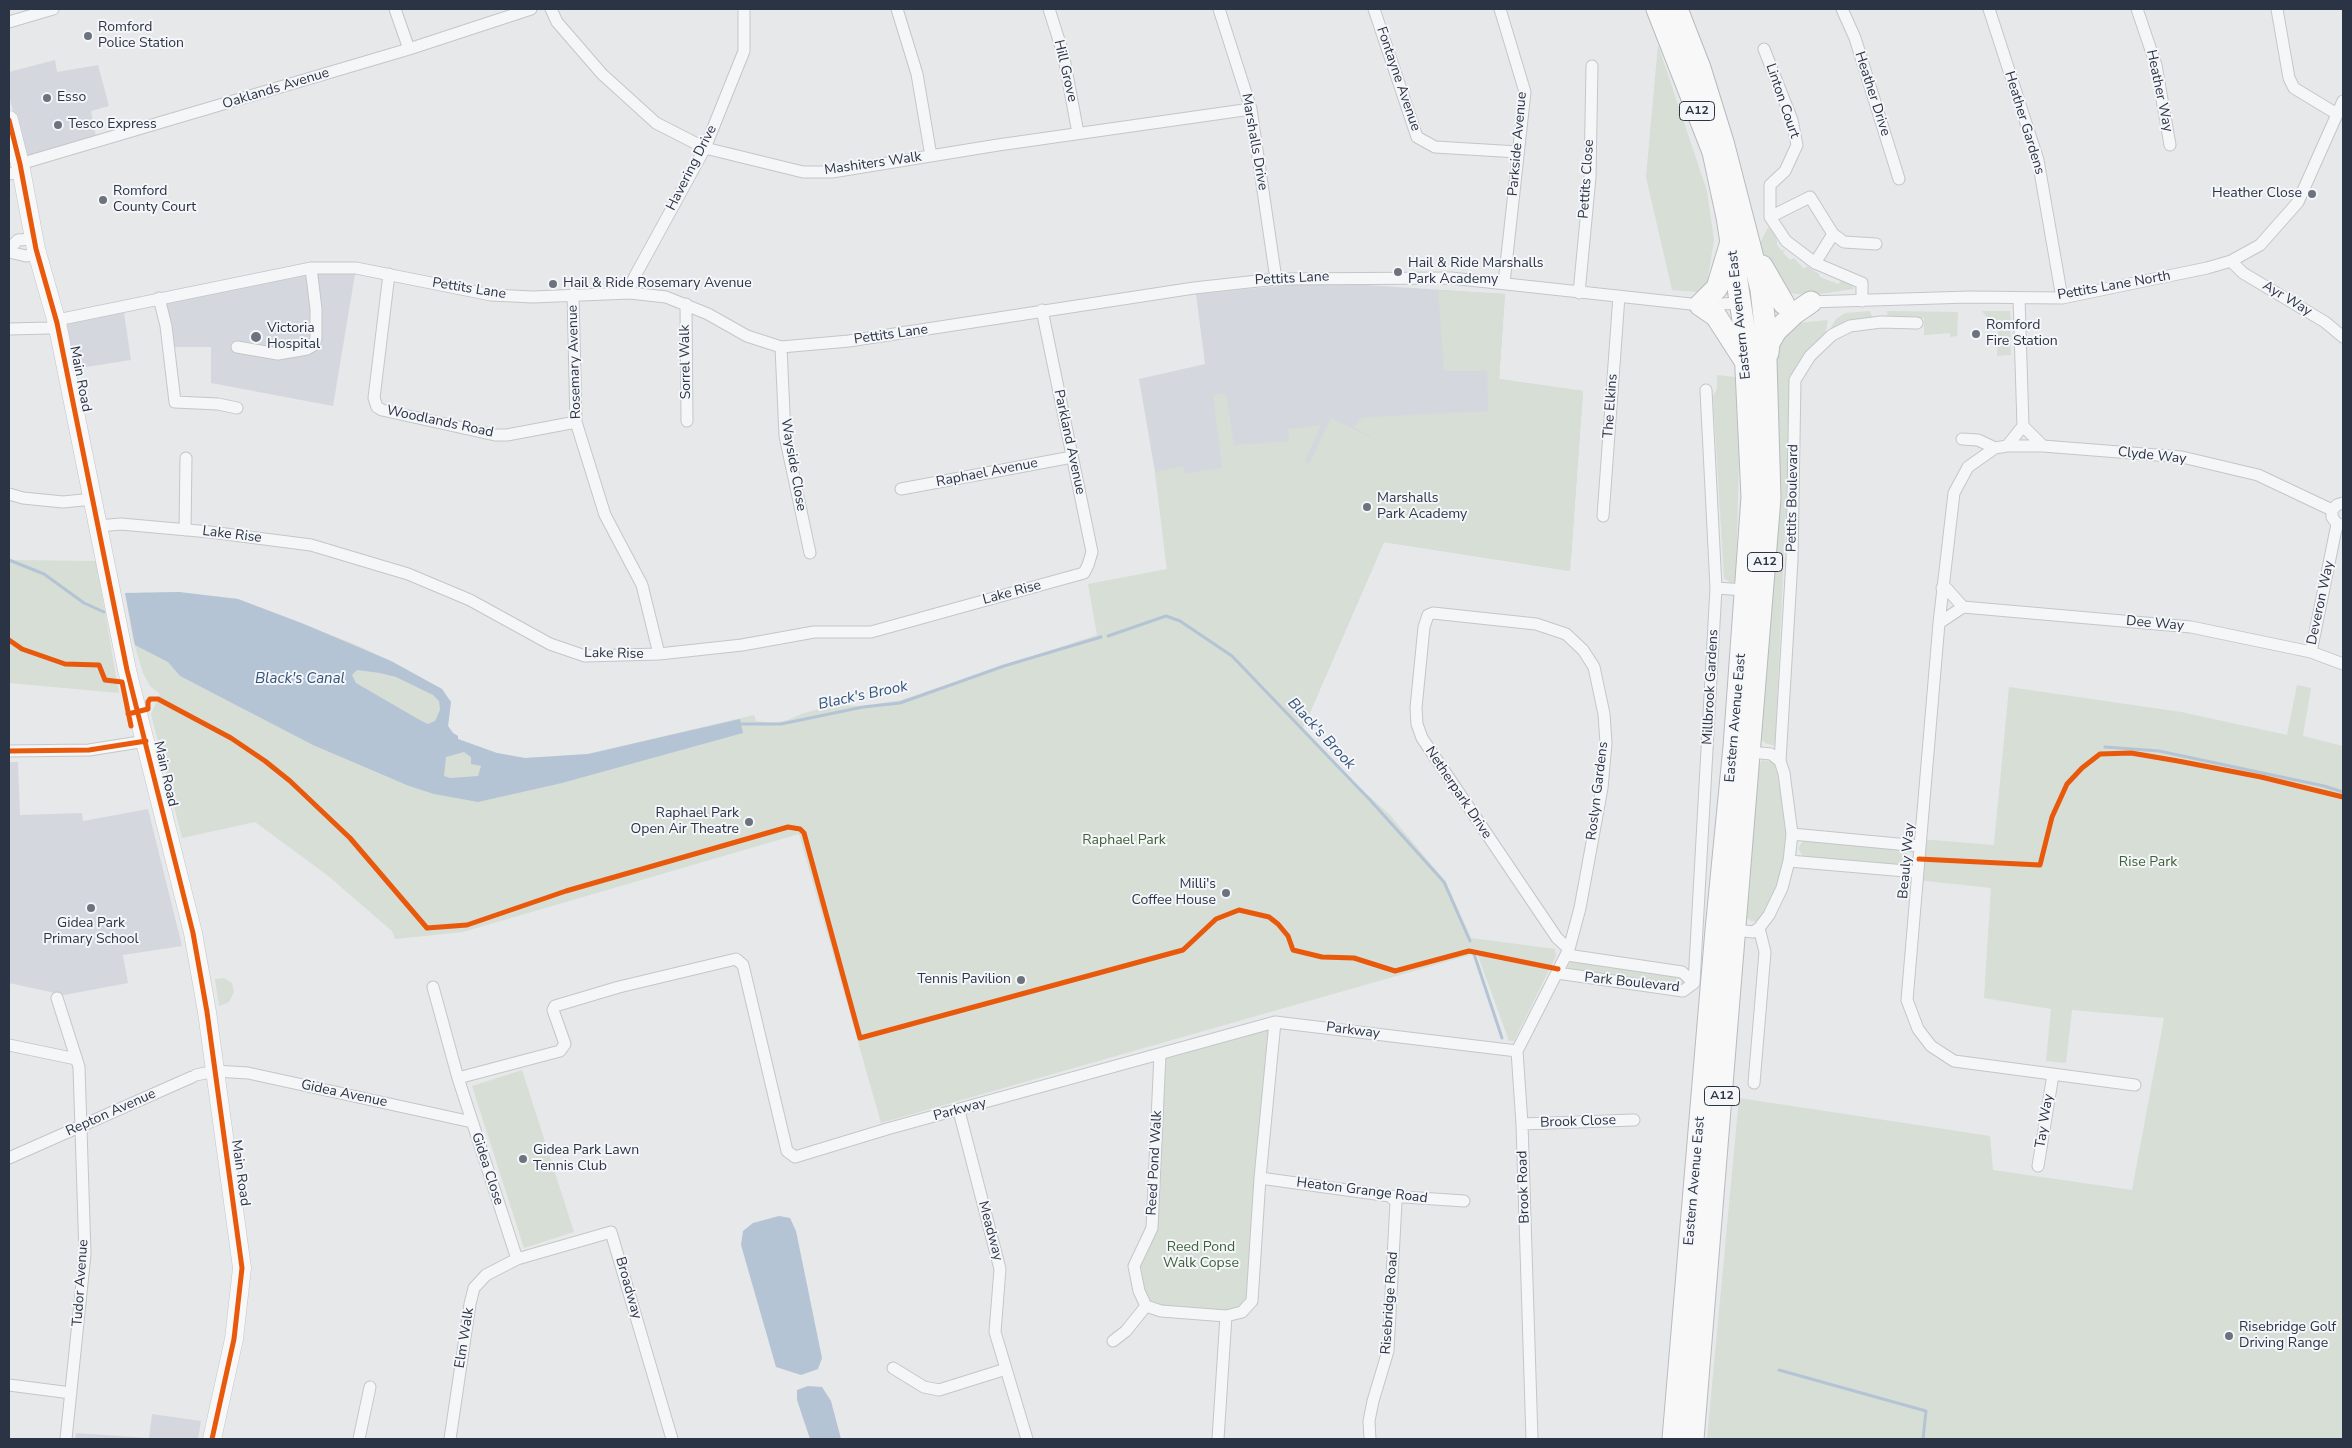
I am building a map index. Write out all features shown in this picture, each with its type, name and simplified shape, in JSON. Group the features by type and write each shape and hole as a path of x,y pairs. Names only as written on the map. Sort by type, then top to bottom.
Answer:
{"highway":[{"name":"Eastern Avenue East","path":"1657,9 1713,152 1731,240 1741,303 1756,367 1770,498 1694,1439"},
{"name":"Eastern Avenue East","path":"1673,1439 1702,983 1734,747 1752,497 1756,367 1774,305 1752,248 1700,68 1677,9"},
{"path":"1731,240 1717,288 1700,305 1716,316 1756,367 1773,335 1794,314 1811,302"},
{"path":"1741,303 1774,305"}],"main road":[{"name":"Main Road","path":"9,120 16,170 57,323 125,654 193,933 208,1012 242,1268 234,1339 212,1439"}],"street":[{"path":"9,22 53,9"},
{"path":"395,9 409,49"},
{"name":"Oaklands Avenue","path":"16,170 409,49 531,9"},
{"name":"Mashiters Walk","path":"551,9 557,22 602,74 630,101 656,122 705,148 803,172 832,172 1078,133 1251,109"},
{"name":"Havering Drive","path":"630,293 630,287 635,276 705,148 744,51 744,9"},
{"path":"897,9 917,74 931,156"},
{"name":"Hill Grove","path":"1049,9 1063,53 1078,133"},
{"name":"Marshalls Drive","path":"1219,9 1251,109 1276,279"},
{"name":"Fontayne Avenue","path":"1374,9 1417,137 1434,147 1518,152"},
{"name":"Parkside Avenue","path":"1500,9 1525,92 1504,283"},
{"name":"Heather Drive","path":"1842,9 1855,38 1899,179"},
{"name":"Heather Gardens","path":"1988,9 2038,160 2062,298"},
{"name":"Heather Way","path":"2137,9 2156,65 2170,145"},
{"path":"2277,9 2289,78 2294,88 2336,114"},
{"name":"Linton Court","path":"1764,49 1792,120 1797,145 1785,171 1770,185 1768,203 1770,216"},
{"name":"Pettits Close","path":"1579,293 1590,177 1592,66"},
{"name":"Pettits Lane North","path":"1774,305 1969,297 2062,298 2207,268 2231,261 2260,245 2298,202 2343,101"},
{"path":"1862,301 1862,283 1815,263 1786,241 1770,216 1810,197 1833,234 1844,242 1876,244"},
{"path":"1815,263 1833,234"},
{"path":"18,240 35,246 26,256 9,250 18,240"},
{"name":"Ayr Way","path":"2231,261 2243,273 2325,322 2343,337"},
{"path":"237,347 278,354 314,345 316,338 316,309 311,268"},
{"name":"Pettits Lane","path":"9,329 49,328 62,319 311,268 356,268 491,295 630,293 666,297 708,314 747,336 781,347 849,341 955,326 1042,310 1194,288 1276,279 1451,278 1700,305 1741,303"},
{"name":"Woodlands Road","path":"389,274 374,398 377,407 382,410 496,435 507,435 576,422"},
{"name":"Rosemary Avenue","path":"573,294 576,422 605,515 642,585 659,654"},
{"name":"The Elkins","path":"1603,516 1619,296"},
{"path":"159,298 166,326 175,402 218,404 237,408"},
{"path":"2007,446 2023,426 2019,298"},
{"path":"1879,301 1881,322"},
{"name":"Sorrel Walk","path":"686,304 687,421"},
{"name":"Parkland Avenue","path":"1042,310 1092,552 1084,573"},
{"name":"Pettits Boulevard","path":"1759,928 1769,915 1782,888 1789,861 1792,834 1780,761 1792,560 1795,380 1810,356 1832,335 1850,326 1881,322 1917,324"},
{"name":"Wayside Close","path":"781,347 785,436 810,553"},
{"name":"Millbrook Gardens","path":"1702,983 1716,588 1706,390"},
{"path":"2023,426 2043,446"},
{"path":"1962,438 1978,440 1995,448"},
{"name":"Clyde Way","path":"1968,467 1995,448 2007,446 2043,446 2182,457 2258,475 2332,510"},
{"name":"Raphael Avenue","path":"901,489 1072,457"},
{"path":"185,530 186,458"},
{"name":"Beauly Way","path":"1968,467 1954,493 1942,588 1906,994 1918,1029 1931,1046 1954,1061 2135,1085"},
{"path":"9,494 23,498 62,502 93,499"},
{"path":"2340,525 2332,516 2332,510 2337,505 2343,503"},
{"name":"Lake Rise","path":"98,526 121,524 311,545 408,574 470,600 550,644 585,656 659,654 742,645 814,632 871,632 1084,573"},
{"name":"Deveron Way","path":"2311,652 2340,525"},
{"path":"1716,588 1745,590"},
{"path":"1939,623 1963,607 1947,589 1942,588"},
{"name":"Dee Way","path":"1963,607 2191,627 2311,652 2343,664"},
{"name":"Roslyn Gardens","path":"1428,615 1438,612 1511,620 1552,628 1566,634 1575,641 1594,667 1604,714 1606,743 1602,779 1580,908 1568,952"},
{"name":"Netherpark Drive","path":"1428,615 1424,627 1416,708 1417,724 1422,738 1568,952"},
{"path":"9,751 89,750 146,742"},
{"path":"1750,752 1770,754 1780,761"},
{"path":"1792,834 1919,846"},
{"path":"1789,861 1917,872"},
{"path":"1736,930 1752,932 1759,928 1765,952 1754,1083"},
{"path":"1517,1051 1568,952"},
{"name":"Park Boulevard","path":"1568,952 1682,972 1702,983"},
{"name":"Parkway","path":"458,1078 560,1051 565,1044 553,1010 555,1006 619,987 736,959 743,965 787,1151 792,1156 799,1157 887,1130 1275,1022 1517,1051"},
{"name":"Park Boulevard","path":"1556,973 1683,991 1702,983"},
{"name":"Gidea Close","path":"433,987 458,1078 517,1259"},
{"name":"Tudor Avenue","path":"58,998 76,1059 80,1082 85,1254 66,1439"},
{"path":"1113,1341 1126,1331 1146,1306 1161,1311 1226,1316 1242,1312 1252,1301 1260,1178 1275,1022"},
{"path":"9,1045 76,1059"},
{"name":"Brook Road","path":"1517,1051 1522,1124 1532,1439"},
{"name":"Reed Pond Walk","path":"1146,1306 1139,1291 1134,1266 1152,1228 1160,1054"},
{"name":"Repton Avenue","path":"9,1158 194,1076 215,1071"},
{"name":"Gidea Avenue","path":"215,1071 248,1073 472,1122"},
{"name":"Tay Way","path":"2038,1166 2053,1075"},
{"name":"Meadway","path":"959,1111 1000,1269 995,1332 1027,1439"},
{"name":"Brook Close","path":"1522,1124 1634,1120"},
{"name":"Heaton Grange Road","path":"1260,1178 1390,1196 1464,1202"},
{"name":"Risebridge Road","path":"1370,1439 1369,1421 1373,1401 1388,1351 1396,1202 1390,1196"},
{"name":"Broadway","path":"517,1259 611,1232 672,1439"},
{"name":"Elm Walk","path":"450,1439 474,1288 486,1275 517,1259"},
{"path":"1218,1439 1226,1316"},
{"path":"893,1368 924,1387 939,1390 1006,1370"},
{"path":"9,1385 71,1393"},
{"path":"359,1439 370,1387"}],"shaded area":[{"path":"55,60 57,72 98,65 109,106 91,111 97,142 26,162 9,95 9,72"},
{"name":"Victoria Hospital","path":"311,268 356,268 333,406 211,383 211,347 168,347 159,298"},
{"name":"Marshalls Park Academy","path":"1321,282 1505,294 1499,379 1583,391 1570,571 1384,542 1305,724 1167,569 1155,472 1139,379 1205,364 1196,294"},
{"path":"123,306 131,360 67,370 62,319"},
{"name":"Gidea Park Primary School","path":"9,762 18,762 20,815 82,813 83,821 148,809 182,946 123,955 128,983 64,995 9,983"},
{"path":"152,1414 201,1421 198,1439 75,1439 76,1433 149,1438"}],"green space":[{"path":"1658,45 1707,191 1714,240 1707,283 1705,289 1697,292 1672,290 1646,177"},
{"path":"1771,227 1777,245 1782,251 1785,250 1783,253 1790,260 1794,258 1804,269 1807,266 1819,274 1820,277 1838,284 1841,281 1851,284 1854,289 1813,295 1787,293 1776,282 1759,245 1767,229"},
{"name":"Raphael Park","path":"1438,290 1505,294 1499,379 1583,391 1570,571 1384,542 1303,728 1346,775 1390,815 1446,882 1471,938 1555,949 1556,956 1514,1041 1509,1041 1477,953 881,1123 799,834 463,932 395,939 392,931 327,875 255,822 182,838 151,714 160,694 150,686 143,673 133,640 125,593 179,592 238,599 354,644 391,661 442,689 451,702 448,726 458,736 458,739 497,753 525,758 588,754 754,715 756,721 773,723 833,705 862,706 901,700 1097,635 1088,584 1167,569 1155,472 1184,466 1185,473 1222,468 1213,395 1226,393 1234,445 1289,441 1288,429 1321,425 1305,462 1309,464 1331,418 1381,442 1353,427 1362,418 1368,417 1488,411 1487,371 1444,371"},
{"path":"1870,311 1872,317 1868,321 1829,331 1836,319 1845,313"},
{"path":"1887,311 1958,312 1957,336 1950,337 1950,333 1924,335 1924,318 1893,321 1888,319"},
{"path":"1982,311 2010,311 2011,323 1991,323"},
{"path":"1828,320 1825,334 1803,357 1792,379 1775,746 1765,743 1760,738 1776,353 1781,339 1798,323"},
{"path":"1998,326 2010,326 2011,355 1997,356"},
{"path":"1717,375 1735,377 1739,458 1736,582 1731,583 1724,578 1713,396 1717,389"},
{"path":"9,560 96,561 119,693 9,683"},
{"name":"Rise Park","path":"2297,685 2311,688 2303,736 2343,746 2343,1439 1707,1439 1739,1098 1990,1136 1993,1170 2132,1190 2164,1018 2072,1010 2066,1063 2046,1061 2051,1009 1984,998 1991,888 1917,880 1920,839 1994,845 2009,687 2181,712 2287,735"},
{"path":"1762,760 1772,762 1778,768 1788,830 1784,862 1779,882 1759,922 1751,921 1744,916 1756,769"},
{"path":"1804,840 1905,850 1909,859 1907,864 1899,867 1803,857 1798,848"},
{"path":"1571,962 1679,975 1683,977 1684,982 1681,987 1570,973 1567,967"},
{"path":"224,978 232,983 234,992 229,1002 219,1006 215,979"},
{"name":"Reed Pond Walk Copse","path":"1275,1022 1255,1282 1242,1312 1146,1306 1134,1266 1152,1228 1160,1054"},
{"name":"Gidea Park Lawn Tennis Club","path":"522,1070 574,1232 524,1248 472,1086"}],"water":[{"name":"Black's Canal","path":"179,592 238,599 304,624 391,661 442,689 451,702 448,726 458,736 458,739 497,753 525,758 588,754 740,719 743,733 562,783 478,802 434,794 409,786 313,745 180,676 168,662 135,645 125,593","holes":["357,670 396,677 433,695 439,701 440,710 435,721 428,724 356,683 352,675","464,752 471,757 471,764 481,766 478,776 450,778 444,776 446,757"]},
{"path":"779,1216 790,1218 796,1231 822,1358 818,1369 801,1375 776,1367 741,1245 743,1231 753,1223"},
{"path":"808,1386 822,1387 831,1401 841,1439 810,1439 797,1400 797,1390"}],"waterway":[{"name":"Black's Brook","path":"9,560 44,574 84,603 104,612"},
{"name":"Black's Brook","path":"1108,636 1166,616 1180,621 1232,656 1370,800 1444,882 1470,941"},
{"name":"Black's Brook","path":"741,724 781,724 863,707 900,703 1004,666 1101,637"},
{"path":"2105,747 2159,751 2324,786 2343,792"},
{"name":"Black's Brook","path":"1474,954 1502,1038"},
{"path":"1779,1370 1926,1411 1923,1439"}],"cycle path":[{"path":"9,120 20,164 36,249 57,323 127,670 193,933 207,1012 242,1268 234,1339 212,1439"},
{"path":"9,640 22,649 65,664 99,665 105,680 122,682 131,726"},
{"path":"128,714 148,709 150,699 158,699 231,738 265,761 290,781 350,838 427,928 467,925 566,891 788,827 800,829 804,833 860,1038 1183,950 1216,919 1239,910 1269,917 1288,936 1293,950 1322,957 1354,958 1395,971 1469,951 1558,969"},
{"path":"9,751 89,750 146,741"},
{"path":"1919,859 2040,865 2052,817 2067,784 2082,768 2100,754 2131,753 2178,761 2261,777 2343,797"}],"place":[{"name":"Romford Police Station","path":"88,36"},
{"name":"Esso","path":"47,98"},
{"name":"Tesco Express","path":"58,125"},
{"name":"Heather Close","path":"2312,194"},
{"name":"Romford County Court","path":"103,200"},
{"name":"Hail & Ride Marshalls Park Academy","path":"1398,272"},
{"name":"Hail & Ride Rosemary Avenue","path":"553,284"},
{"name":"Romford Fire Station","path":"1976,334"},
{"name":"Victoria Hospital","path":"256,337"},
{"name":"Marshalls Park Academy","path":"1367,507"},
{"name":"Raphael Park Open Air Theatre","path":"749,822"},
{"name":"Milli's Coffee House","path":"1226,893"},
{"name":"Gidea Park Primary School","path":"91,908"},
{"name":"Tennis Pavilion","path":"1021,980"},
{"name":"Gidea Park Lawn Tennis Club","path":"523,1159"},
{"name":"Risebridge Golf Driving Range","path":"2229,1336"}]}
